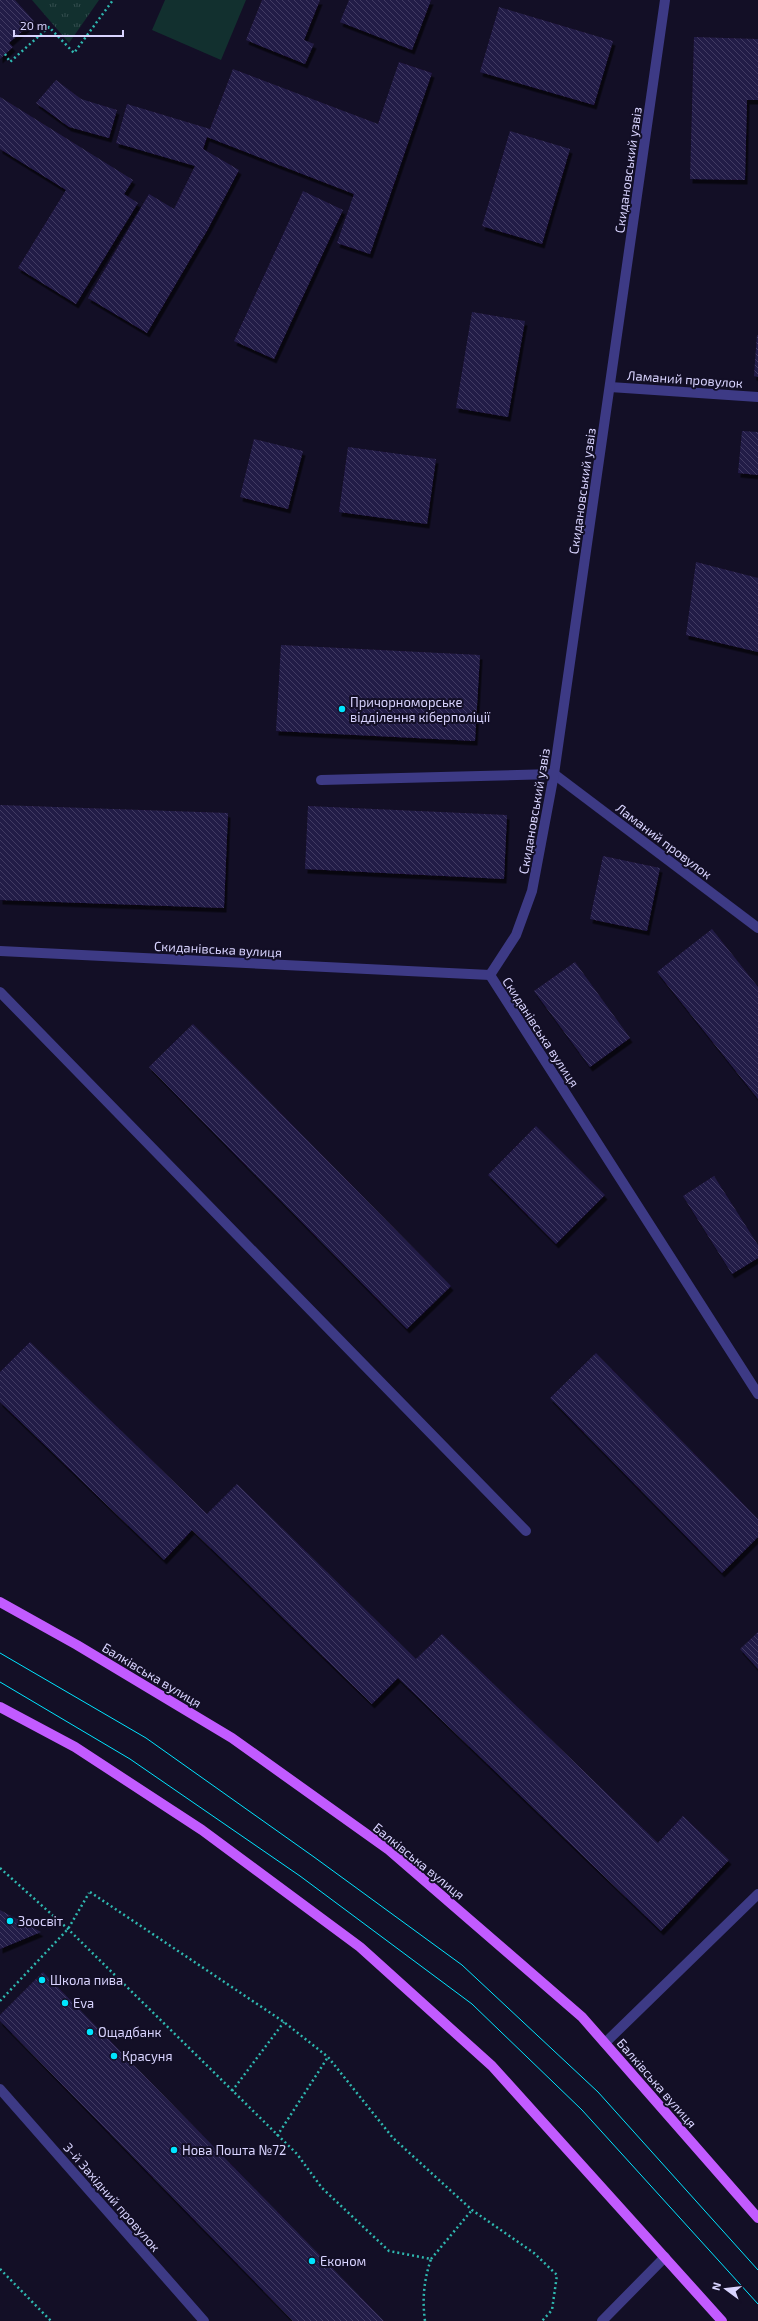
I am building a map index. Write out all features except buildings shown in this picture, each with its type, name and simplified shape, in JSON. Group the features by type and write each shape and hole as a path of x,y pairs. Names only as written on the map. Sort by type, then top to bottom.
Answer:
{"main road":[{"name":"Балківська вулиця","path":"0,1602 77,1645 232,1738 390,1850 582,2017 758,2218"},
{"path":"0,1707 75,1747 202,1830 360,1947 492,2066 722,2321"}],"street":[{"name":"Скидановський узвіз","path":"490,975 516,935 532,891 554,774 665,0"},
{"name":"Ламаний провулок","path":"610,387 758,397"},
{"name":"Ламаний провулок","path":"554,774 758,928"},
{"path":"321,780 554,774"},
{"name":"Скиданівська вулиця","path":"0,951 490,975 758,1394"},
{"path":"0,992 526,1531"},
{"path":"605,2043 758,1894"},
{"name":"3-й Західний провулок","path":"0,2089 204,2321"},
{"path":"602,2321 665,2257"}],"path":[{"path":"5,54 10,62 49,27 74,53 114,0"},
{"path":"0,1868 68,1929 297,2154 322,2188 389,2251 431,2259"},
{"path":"0,2001 68,1929 90,1893 284,2022 328,2057 393,2138 472,2210 534,2253 557,2275 552,2310 542,2321"},
{"path":"232,2091 284,2022"},
{"path":"277,2136 328,2057"},
{"path":"424,2321 424,2278 431,2259 472,2210"},
{"path":"0,2269 51,2321"}],"green space":[{"path":"32,0 99,0 69,43"},
{"path":"165,0 246,0 221,60 152,30"}],"tram line":[{"path":"0,1653 146,1738 314,1857 462,1965 598,2092 758,2270"},
{"path":"0,1682 130,1759 300,1876 472,2004 582,2110 758,2304"}],"place":[{"name":"Причорноморське відділення кіберполіції","path":"342,709"},
{"name":"Зоосвіт","path":"10,1921"},
{"name":"Школа пива","path":"42,1980"},
{"name":"Eva","path":"65,2003"},
{"name":"Ощадбанк","path":"90,2032"},
{"name":"Красуня","path":"114,2056"},
{"name":"Нова Пошта №72","path":"174,2150"},
{"name":"Економ","path":"312,2261"}]}
